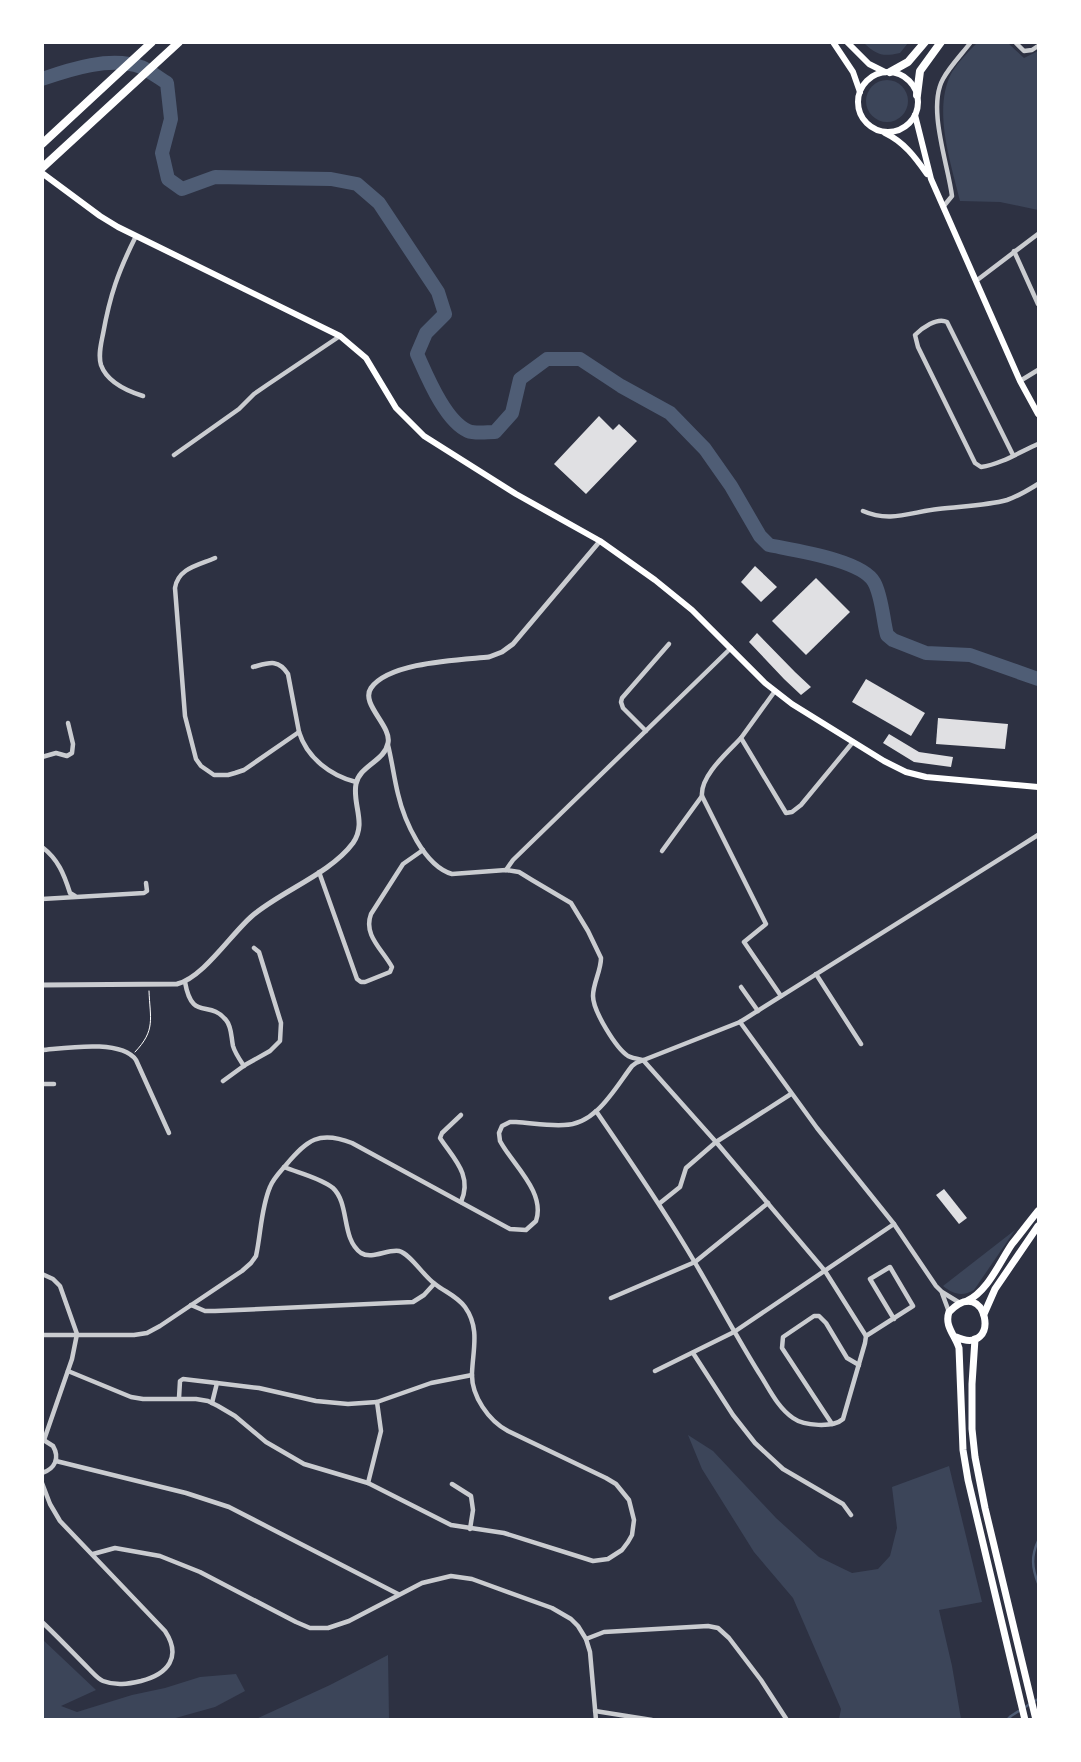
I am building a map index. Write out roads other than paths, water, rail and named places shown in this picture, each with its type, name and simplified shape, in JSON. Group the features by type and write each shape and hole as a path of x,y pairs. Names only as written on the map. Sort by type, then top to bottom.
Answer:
{"highway":[{"path":"42,144 152,42"},
{"path":"43,172 179,42"},
{"path":"887,72 908,62 925,42"},
{"path":"917,95 920,71 941,42"}],"main road":[{"path":"833,42 853,72 860,92"},
{"path":"847,42 869,64 904,77 910,82 917,95 918,105 911,122 897,131 880,131"},
{"path":"887,72 870,79 860,92 858,100 859,110 864,120 871,127 896,138 910,151 931,179"},
{"path":"915,115 931,179 1020,381 1038,414"},
{"path":"43,172 100,216 136,236 340,336 366,358 396,408 424,436 516,494 600,541 692,610 775,691 792,704 884,762 913,774 926,777 1038,788"},
{"path":"1025,1720 968,1480 964,1450 961,1362 956,1338 947,1323 949,1312 975,1297 984,1288 1012,1244 1038,1210"},
{"path":"984,1314 994,1289 1038,1226"},
{"path":"956,1338 975,1339 983,1331 986,1320 984,1314 975,1304 963,1303"},
{"path":"975,1339 972,1384 972,1429 975,1457 981,1491 1036,1720"}],"street":[{"path":"943,207 952,196 938,124 937,102 942,80 971,42"},
{"path":"1015,42 1024,51 1032,50 1038,46"},
{"path":"976,281 1038,234"},
{"path":"136,236 118,275 110,298 100,360 106,374 116,383 128,392 143,396"},
{"path":"1014,251 1038,304"},
{"path":"1014,455 947,322 938,320 920,330 915,335 918,347 975,463 981,467 989,466 1014,455 1038,444"},
{"path":"174,454 239,409 254,394 340,336"},
{"path":"1020,381 1038,370"},
{"path":"862,511 891,517 906,516 937,509 1008,499 1038,484"},
{"path":"600,541 513,644 502,652 489,657 405,668 374,684 368,698 388,736 388,745 401,804 423,850 440,868 452,874 506,870 518,872 566,900 576,910 601,958 601,966 593,992 595,1008 621,1050 630,1057 643,1060 716,1142 826,1271 866,1336"},
{"path":"215,558 182,572 175,588 185,716 196,759 207,771 214,775 228,775 244,770 299,732"},
{"path":"646,731 623,708 622,698 669,644"},
{"path":"506,870 513,860 731,648"},
{"path":"253,667 273,663 284,667 288,674 303,744 326,769 338,776 356,782"},
{"path":"775,691 741,738 706,778 702,786 702,796 766,924 744,942 781,996"},
{"path":"42,757 56,753 67,756 72,753 73,744 68,722"},
{"path":"741,738 784,812 788,814 801,805 853,742"},
{"path":"42,985 177,984 185,982 206,964 255,914 318,872 345,851 357,835 359,822 355,791 358,776 388,745"},
{"path":"662,851 702,796"},
{"path":"42,1335 140,1335 160,1326 252,1263 256,1256 269,1189 284,1167 306,1143 321,1137 335,1137 352,1143 510,1229 521,1231 530,1228 538,1217 537,1202 533,1191 500,1141 499,1133 502,1126 510,1122 570,1124 583,1120 596,1112 632,1066 740,1022 1038,834"},
{"path":"42,846 56,859 64,874 70,892 76,896"},
{"path":"318,872 358,981 364,982 390,972 392,967 370,933 368,921 403,864 423,850"},
{"path":"42,899 144,892 147,890 146,883"},
{"path":"223,1081 270,1051 277,1044 281,1036 281,1023 259,952 254,948"},
{"path":"816,974 862,1044"},
{"path":"185,982 188,996 194,1005 214,1011 226,1020 230,1028 233,1046 244,1066"},
{"path":"741,987 758,1011"},
{"path":"740,1022 791,1094 894,1224 942,1292 949,1312"},
{"path":"42,1050 108,1046 125,1050 132,1055 169,1133"},
{"path":"42,1084 54,1084"},
{"path":"660,1203 680,1187 686,1168 716,1142 791,1094"},
{"path":"596,1112 660,1203 779,1406 794,1419 806,1423 832,1424 839,1422 845,1415 866,1336 913,1306 890,1267 870,1279 894,1318"},
{"path":"461,1115 442,1133 440,1138 463,1172 465,1190 461,1202"},
{"path":"68,1371 131,1397 143,1400 196,1398 212,1403 234,1416 266,1442 304,1464 368,1483 451,1525 504,1533 584,1559 608,1559 622,1550 632,1535 634,1520 629,1500 616,1484 508,1431 494,1422 481,1405 472,1375 475,1332 469,1315 459,1300 434,1284 403,1253 394,1251 370,1255 360,1252 352,1241 337,1193 326,1183 284,1167"},
{"path":"611,1298 695,1262 768,1203"},
{"path":"656,1371 734,1332 894,1224"},
{"path":"42,1274 53,1279 60,1286 77,1334 72,1359 44,1439 56,1450 56,1461 50,1470 42,1473"},
{"path":"191,1305 205,1311 215,1311 413,1302 419,1299 434,1284"},
{"path":"942,1292 963,1303"},
{"path":"832,1424 782,1348 783,1337 814,1316 819,1316 826,1323 847,1358 859,1365"},
{"path":"693,1353 733,1415 755,1442 783,1469 843,1504 850,1515"},
{"path":"179,1398 180,1382 183,1378 259,1388 333,1404 377,1402 431,1383 472,1375"},
{"path":"212,1403 217,1383"},
{"path":"368,1483 381,1432 377,1402"},
{"path":"56,1461 186,1493 229,1507 398,1594"},
{"path":"42,1482 57,1517 165,1631 173,1649 171,1660 162,1672 156,1676 126,1684 101,1681 42,1622"},
{"path":"452,1484 471,1496 473,1510 470,1529"},
{"path":"93,1554 115,1548 160,1556 200,1572 310,1628 321,1629 340,1625 422,1583 437,1578 462,1577 552,1608 571,1619 578,1626 586,1639 590,1652 596,1720"},
{"path":"586,1639 604,1632 708,1626 718,1628 730,1638 787,1720"},
{"path":"595,1711 652,1720"}],"waterway":[{"path":"42,79 91,65 117,63 141,67 167,83 171,119 162,153 168,179 182,189 215,177 331,179 357,184 379,203 438,292 445,314 426,333 417,354 444,408 460,426 468,431 478,433 495,432 512,413 520,379 547,359 580,359 621,386 670,413 705,449 731,486 760,536 769,545 826,557 842,562 867,574 877,588 887,635 893,640 926,653 970,655 1038,679"},
{"path":"1038,1541 1033,1562 1038,1583"},
{"path":"1007,1720 1038,1699"}]}
